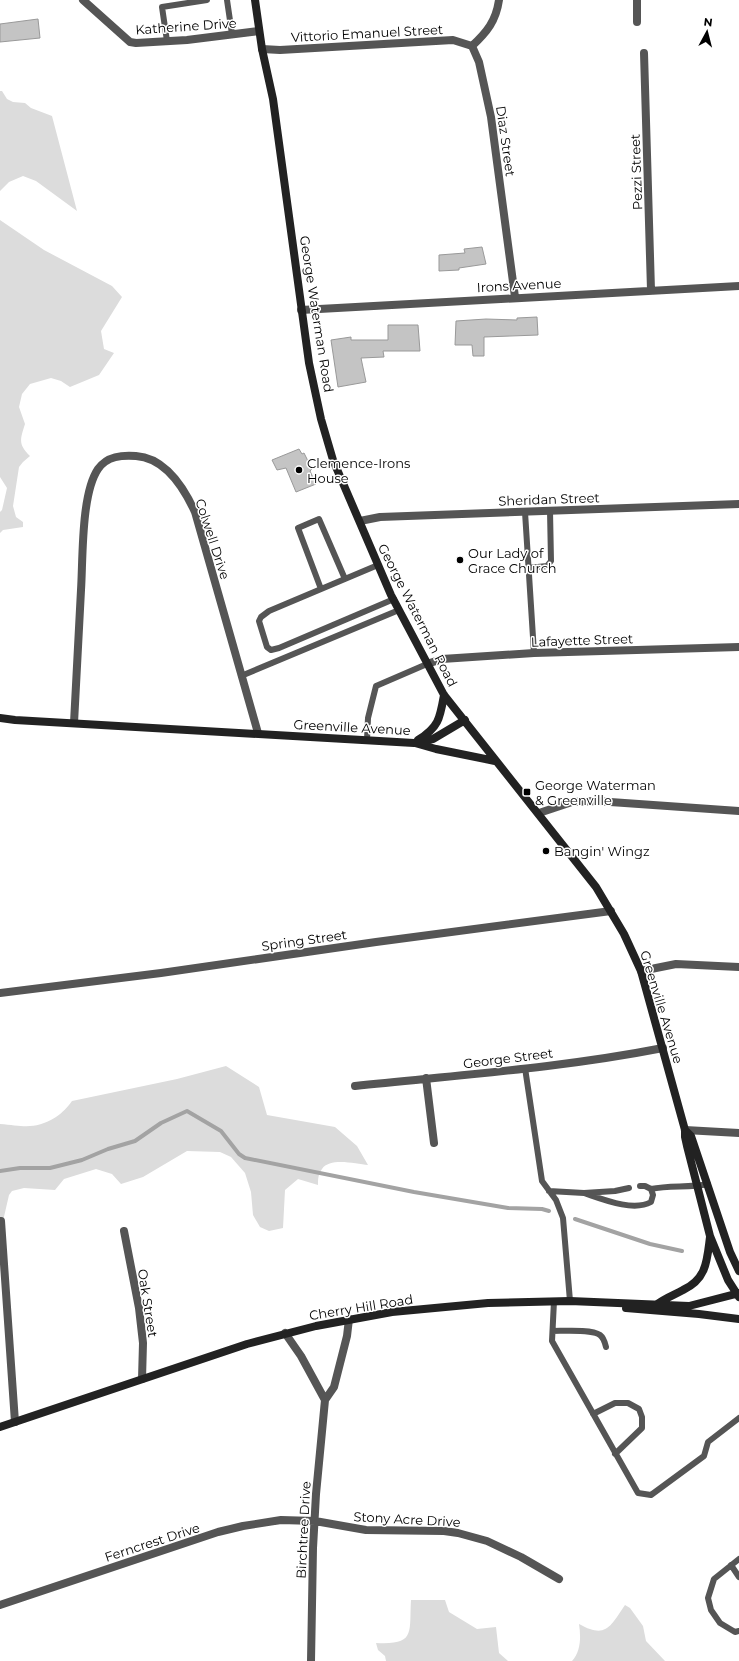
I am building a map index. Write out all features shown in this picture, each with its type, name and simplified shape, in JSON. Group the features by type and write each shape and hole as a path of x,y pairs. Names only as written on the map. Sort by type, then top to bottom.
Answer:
{"main road":[{"name":"George Waterman Road","path":"255,0 262,49 273,99 298,273 301,310 309,363 333,460 399,610 444,695 465,720"},
{"path":"414,743 428,734 438,723 444,695"},
{"name":"Greenville Avenue","path":"0,718 414,743 433,739 465,720 495,761 539,813 596,887 629,944 641,971 663,1048 685,1130 684,1137 710,1236 727,1276 738,1295"},
{"path":"414,743 436,750 495,761"},
{"name":"Greenville Avenue","path":"685,1130 691,1136 730,1252 739,1271"},
{"path":"656,1305 664,1298 691,1286 698,1280 708,1259 710,1236"},
{"name":"Cherry Hill Road","path":"0,1427 247,1344 349,1319 392,1312 488,1303 570,1300 689,1306 738,1295"},
{"path":"604,1302 626,1308 739,1319"}],"street":[{"name":"Katherine Drive","path":"84,0 130,42 136,44 259,31"},
{"path":"472,46 487,32 498,12 499,0"},
{"path":"637,0 637,22"},
{"name":"Vittorio Emanuel Street","path":"262,49 280,50 453,40 472,46"},
{"name":"Diaz Street","path":"472,46 480,62 491,117 515,297"},
{"name":"Pezzi Street","path":"644,53 651,290"},
{"name":"Irons Avenue","path":"301,310 515,297 739,286"},
{"name":"Colwell Drive","path":"74,723 81,566 87,496 94,475 99,467 105,462 122,455 144,458 164,469 177,482 189,498 195,512 258,733"},
{"name":"Sheridan Street","path":"360,521 380,517 739,504"},
{"name":"Lafayette Street","path":"427,664 442,659 534,653 739,647"},
{"path":"539,813 572,802 596,801 739,811"},
{"name":"Spring Street","path":"0,993 161,973 369,942 611,911"},
{"path":"641,971 676,964 739,967"},
{"name":"George Street","path":"355,1086 488,1073 617,1057 663,1048"},
{"path":"426,1078 434,1143"},
{"path":"685,1130 739,1133"},
{"path":"1,1221 0,1232 15,1422"},
{"name":"Oak Street","path":"124,1231 139,1308 143,1343 142,1379"},
{"name":"Birchtree Drive","path":"311,1661 312,1580 316,1494 325,1400 334,1387 347,1336 349,1319"},
{"path":"285,1334 316,1382 325,1400"},
{"name":"Ferncrest Drive","path":"0,1605 237,1527 281,1520 315,1521"},
{"name":"Stony Acre Drive","path":"315,1521 366,1530 444,1531 458,1533 488,1542 521,1557 560,1578"}],"lane":[{"path":"167,41 162,7 207,0"},
{"path":"227,0 232,34"},
{"path":"528,568 547,566 551,561 550,511"},
{"path":"525,512 534,653"},
{"path":"321,589 298,528 319,519 345,579"},
{"path":"378,565 269,611 261,617 259,622 266,647 271,650 279,648 394,599"},
{"path":"241,676 399,610"},
{"path":"367,740 368,718 376,686 427,664"},
{"path":"525,1068 542,1181 556,1200 563,1218 570,1300"},
{"path":"640,1186 645,1186 651,1189 664,1186 697,1186 708,1184"},
{"path":"549,1191 584,1193 615,1192 629,1188"},
{"path":"584,1193 625,1205 646,1205 651,1202 653,1195 651,1189"},
{"path":"554,1301 552,1341 638,1493 651,1495 704,1456 708,1442 739,1418"},
{"path":"553,1331 591,1332 600,1335 606,1346"},
{"path":"593,1414 615,1404 628,1403 639,1409 642,1417 642,1428 616,1454"},
{"path":"739,1560 714,1578 708,1598 711,1610 720,1623 735,1632 739,1631"},
{"path":"731,1565 739,1578"}],"shaded area":[{"path":"0,91 2,91 7,99 13,102 25,103 31,108 52,116 77,211 36,181 23,176 9,182 0,191"},
{"path":"0,220 44,250 112,286 122,297 101,331 104,349 114,353 99,375 70,387 61,381 51,378 30,384 22,394 19,407 25,424 21,442 23,448 30,456 19,467 13,506 16,517 23,522 23,527 3,530 0,533 0,512 2,510 7,488 0,477"},
{"path":"226,1066 259,1087 267,1115 335,1127 357,1146 368,1165 337,1162 326,1165 318,1177 318,1185 298,1179 285,1190 283,1228 269,1231 260,1227 253,1215 251,1192 245,1173 231,1157 220,1152 187,1151 143,1177 121,1184 112,1174 96,1169 64,1179 55,1190 24,1188 12,1191 9,1195 3,1221 0,1217 0,1124 29,1126 42,1124 65,1110 72,1101 177,1079"},
{"path":"411,1600 445,1600 449,1612 477,1629 496,1627 499,1653 508,1661 386,1661 385,1656 378,1650 376,1643 398,1642 408,1635 410,1629"},
{"path":"625,1605 630,1608 643,1626 646,1641 665,1661 572,1661 580,1644 579,1624 595,1630 606,1628 611,1625"}],"building":[{"path":"38,19 40,38 0,42 0,24"},
{"path":"482,247 486,264 459,268 459,270 439,271 439,255 465,253 464,249"},
{"path":"537,317 538,335 484,337 484,356 473,356 472,345 455,345 456,321 486,319 517,320 517,318"},
{"path":"388,325 418,325 420,351 383,351 384,357 361,358 366,382 338,387 331,340 351,337 351,340 388,340"},
{"name":"Clemence-Irons House","path":"299,449 302,454 304,453 312,469 310,471 316,484 296,492 286,468 277,470 272,460"}],"waterway":[{"path":"0,1171 20,1168 50,1168 82,1160 108,1149 135,1141 161,1123 187,1111 221,1131 239,1154 245,1158 414,1192 508,1208 542,1209 549,1211"},
{"path":"575,1219 650,1244 682,1251"}],"place":[{"name":"Clemence-Irons House","path":"299,470"},
{"name":"Our Lady of Grace Church","path":"460,560"},
{"name":"George Waterman & Greenville","path":"527,792"},
{"name":"Bangin' Wingz","path":"546,851"}]}
